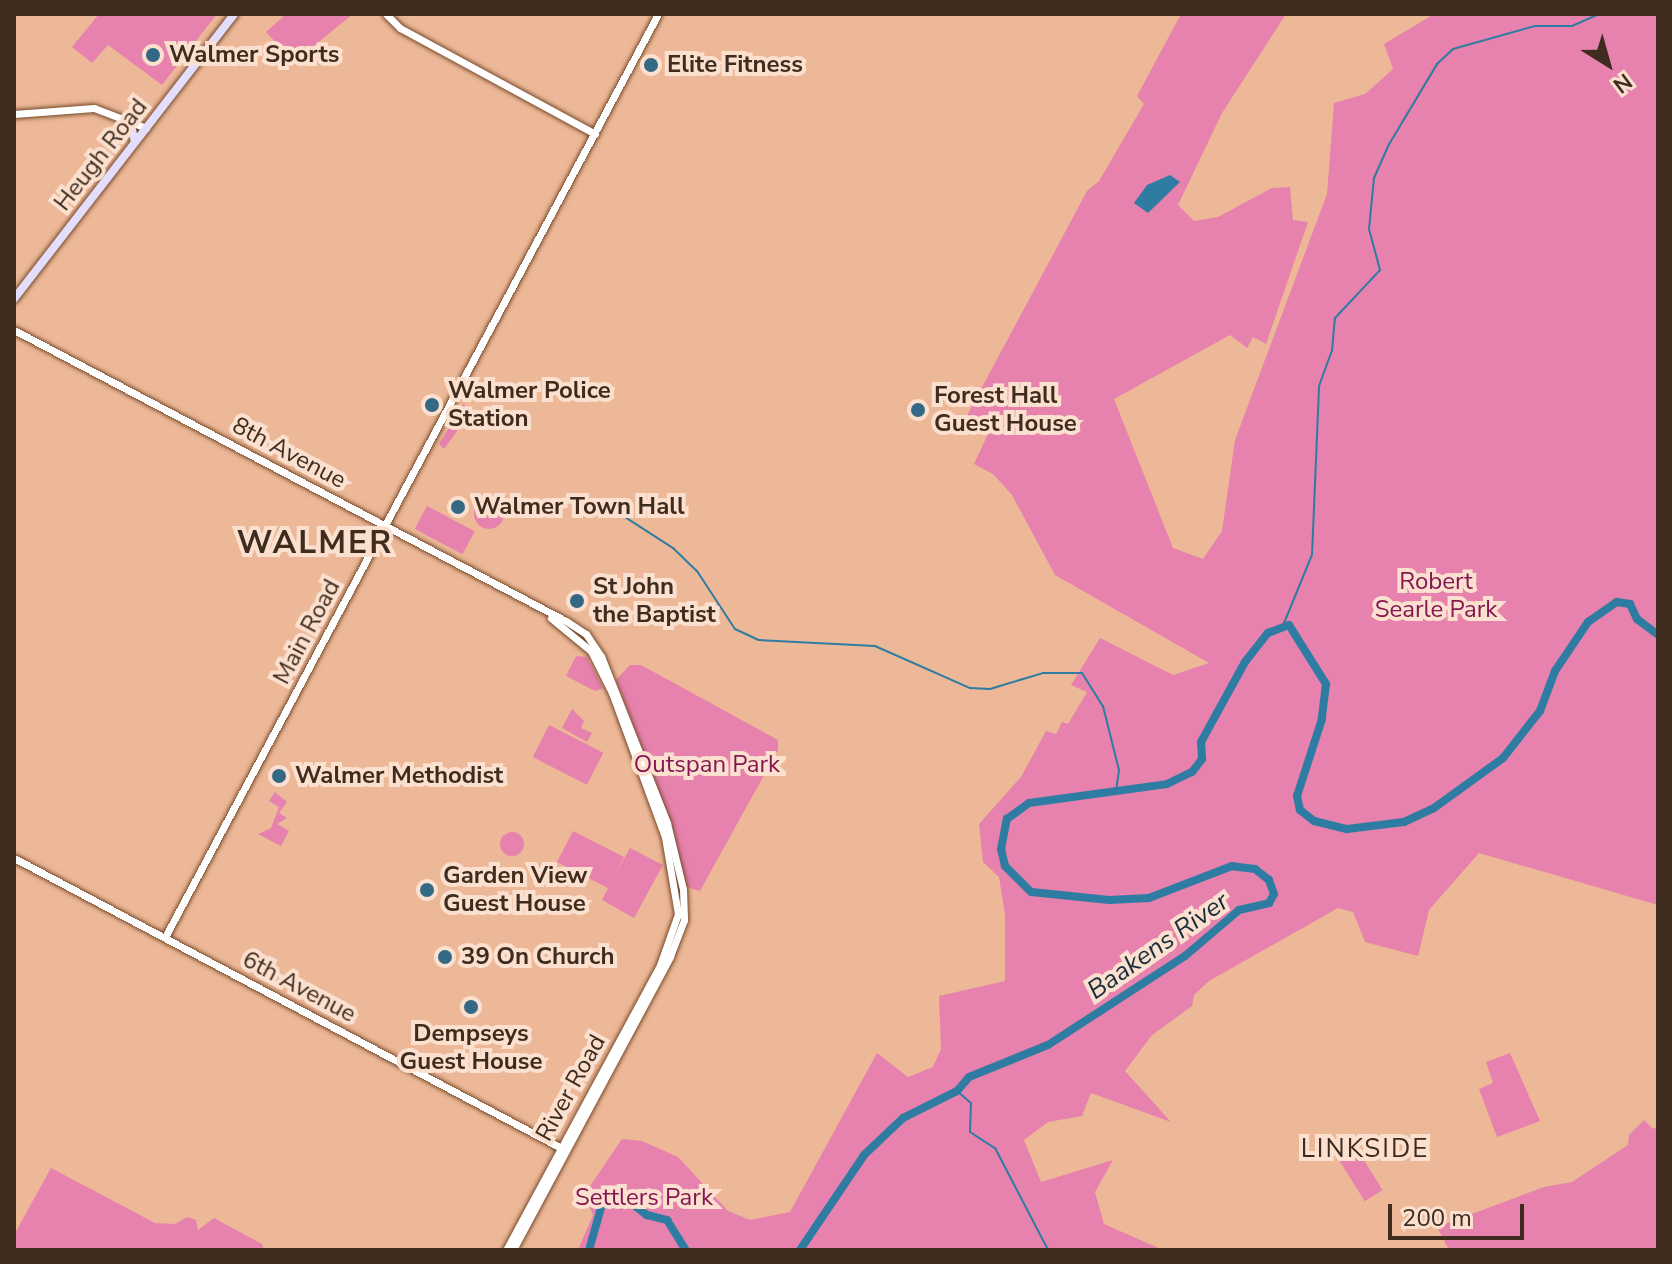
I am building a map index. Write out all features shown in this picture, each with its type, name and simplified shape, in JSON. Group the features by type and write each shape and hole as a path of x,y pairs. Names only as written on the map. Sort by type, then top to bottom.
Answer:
{"main road":[{"name":"Heugh Road","path":"14,297 234,14"},
{"path":"386,14 400,28 594,134"},
{"name":"Main Road","path":"165,937 658,14"},
{"path":"80,108 145,130"},
{"path":"14,114 80,108 111,111 145,130"},
{"path":"131,126 135,143"},
{"name":"8th Avenue","path":"14,330 545,612 580,634"},
{"name":"River Road","path":"506,1250 635,1018 672,947 685,909 671,837 611,676 580,634"},
{"name":"6th Avenue","path":"14,858 564,1149"},
{"name":"River Road","path":"513,1250 546,1181"}],"green space":[{"name":"Walmer Sports","path":"99,14 217,14 162,85 108,45 92,63 72,47"},
{"path":"286,14 353,14 294,62 266,32"},
{"name":"Robert Searle Park","path":"1181,14 1286,14 1222,113 1178,205 1194,221 1218,217 1272,188 1290,187 1293,220 1308,222 1266,344 1253,337 1247,348 1230,335 1114,399 1173,548 1203,559 1222,531 1235,440 1327,194 1334,103 1365,94 1393,69 1384,44 1434,14 1658,14 1658,905 1479,853 1429,910 1418,956 1365,942 1353,912 1338,908 1209,981 1194,995 1192,1006 1152,1035 1125,1071 1171,1122 1091,1093 1082,1116 1048,1122 1024,1140 1041,1182 1113,1160 1095,1192 1104,1224 1163,1250 578,1250 593,1215 584,1195 622,1139 642,1141 678,1157 728,1211 750,1220 790,1212 877,1053 908,1077 933,1067 941,1049 939,996 1005,981 1005,915 999,877 983,862 979,824 1021,777 1046,731 1056,734 1062,722 1068,724 1087,692 1071,685 1100,638 1173,675 1209,663 1055,575 1012,495 993,474 974,464 988,434 964,421 1087,191 1099,181 1144,104 1137,96"},
{"path":"464,403 468,416 444,449 439,444"},
{"path":"489,499 495,500 503,508 503,520 495,528 489,529 483,528 475,520 474,514 475,508 483,500"},
{"path":"427,506 475,531 462,554 415,529"},
{"path":"576,656 587,657 603,688 595,691 566,676"},
{"name":"Outspan Park","path":"630,665 641,665 778,740 778,750 700,891 686,887 667,813 616,680"},
{"path":"572,709 584,721 581,728 592,733 587,742 562,728"},
{"path":"549,725 603,753 587,785 533,757"},
{"path":"275,792 287,802 279,813 287,818 277,824 289,831 281,846 258,834 271,828 279,807 269,801"},
{"path":"573,831 624,857 613,878 630,848 663,865 634,918 602,900 608,888 557,862"},
{"path":"512,832 521,835 524,844 521,853 512,856 503,853 500,844 503,835"},
{"path":"1510,1053 1540,1121 1497,1137 1479,1089 1493,1083 1486,1062"},
{"path":"1644,1120 1653,1129 1658,1126 1658,1250 1449,1250 1437,1227 1544,1187 1572,1182 1628,1145 1629,1135"},
{"path":"1355,1146 1383,1190 1365,1201 1337,1157"},
{"path":"51,1168 155,1223 175,1224 187,1217 196,1220 198,1230 214,1218 262,1244 264,1250 14,1250 14,1235"}],"water":[{"path":"1170,175 1180,182 1148,213 1134,203 1147,185"}],"waterway":[{"path":"1282,628 1312,555 1319,386 1332,351 1335,318 1380,270 1369,229 1374,178 1388,146 1437,64 1453,49 1535,26 1572,26 1599,14"},
{"path":"600,501 673,548 697,571 735,629 759,640 875,646 970,688 990,689 1043,673 1082,673 1103,706 1119,770 1116,792"},
{"name":"Baakens River","path":"800,1250 864,1155 903,1118 957,1091 969,1077 1048,1045 1185,956 1239,910 1269,903 1274,894 1269,880 1255,869 1232,866 1149,898 1109,900 1031,892 1005,866 1001,849 1007,819 1029,803 1167,784 1192,772 1202,759 1201,742 1245,662 1268,633 1289,625 1326,684 1322,719 1297,796 1300,810 1314,821 1347,829 1404,822 1434,808 1503,758 1540,711 1555,671 1588,622 1617,602 1630,604 1637,619 1658,635"},
{"path":"957,1091 971,1103 970,1132 995,1148 1048,1250"},
{"name":"Baakens River","path":"589,1250 603,1201 616,1191 647,1215 667,1220 686,1250"}],"place":[{"name":"Walmer Sports","path":"153,55"},
{"name":"Elite Fitness","path":"651,65"},
{"name":"Walmer Police Station","path":"432,405"},
{"name":"Forest Hall Guest House","path":"918,410"},
{"name":"Walmer Town Hall","path":"458,507"},
{"name":"St John the Baptist","path":"577,601"},
{"name":"Walmer Methodist","path":"279,776"},
{"name":"Garden View Guest House","path":"427,890"},
{"name":"39 On Church","path":"445,957"},
{"name":"Dempseys Guest House","path":"471,1007"}],"district":[{"name":"WALMER","path":"315,543"},
{"name":"LINKSIDE","path":"1365,1149"}],"park label":[{"name":"Settlers Park","path":"644,1198"}]}
